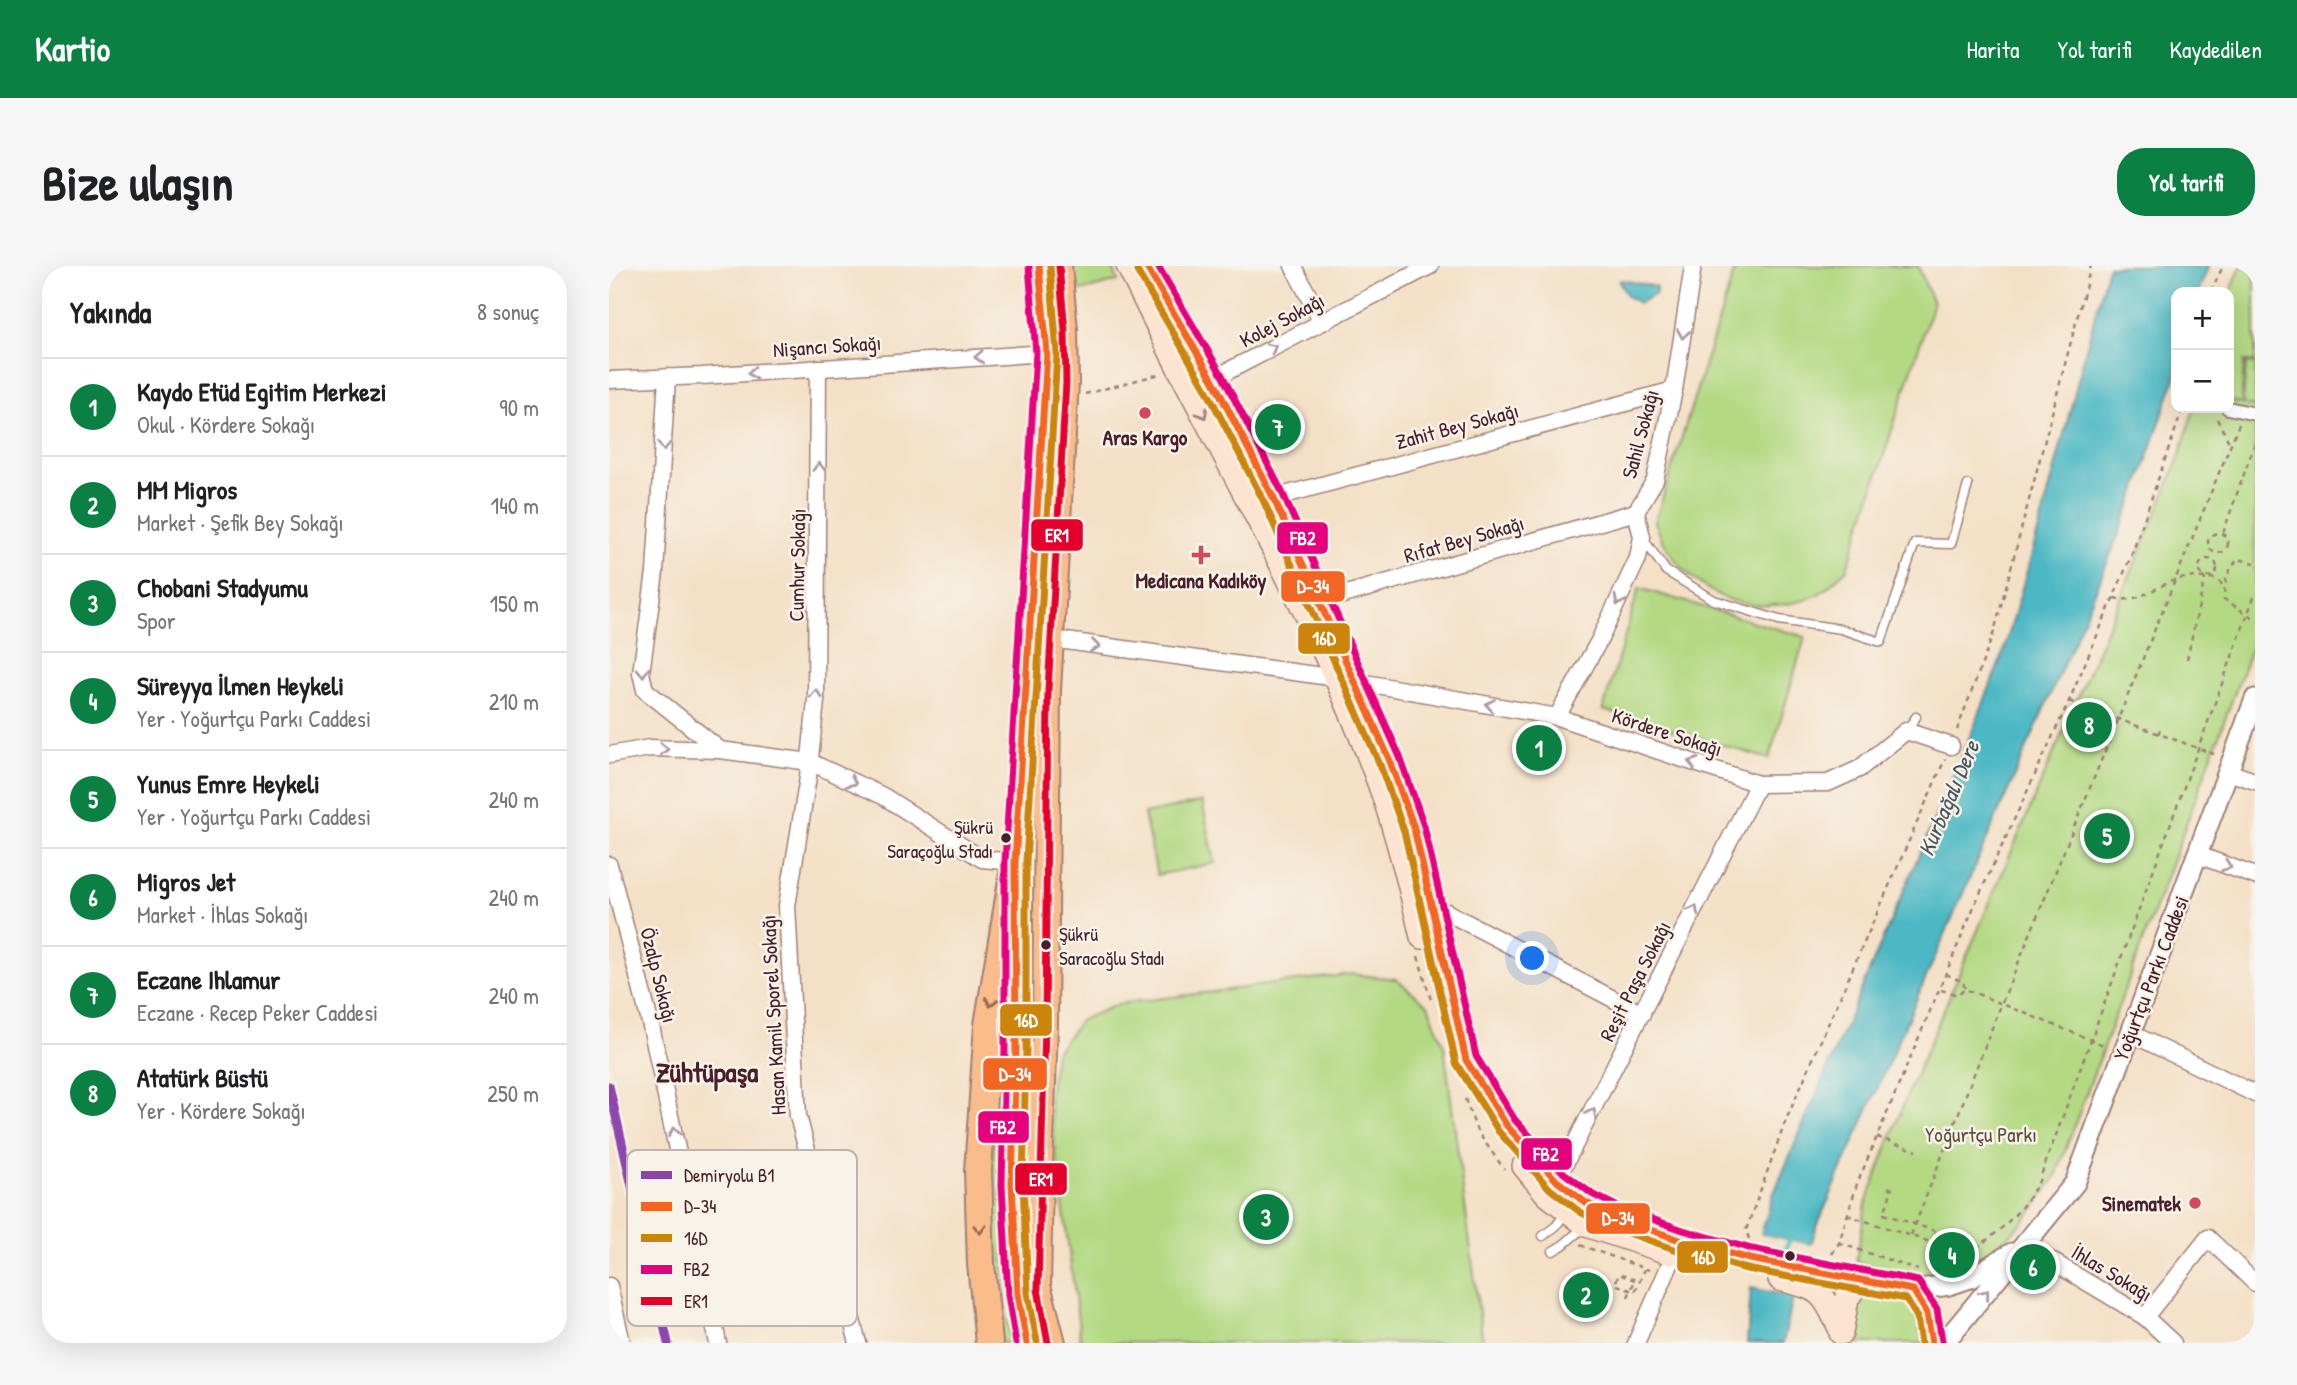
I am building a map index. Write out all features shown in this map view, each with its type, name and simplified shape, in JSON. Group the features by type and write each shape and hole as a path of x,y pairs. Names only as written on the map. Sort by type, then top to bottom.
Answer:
{"highway":[{"path":"989,1343 981,1264 978,1170 988,1025 1015,863"},
{"path":"1038,1289 1050,1343"}],"main road":[{"path":"1038,1289 1039,1169 1045,1026 1048,690 1039,638 1047,353 1039,266"},
{"path":"1027,1343 1018,1294 1011,1184 1016,1048 1015,863 1066,383 1065,330 1059,266"},
{"path":"1128,266 1189,387 1262,501"},
{"path":"1146,266 1213,380 1262,501 1346,680 1390,761 1414,828 1423,906 1465,1060 1507,1126 1567,1211 1586,1225 1678,1247 1750,1257 1808,1278 1917,1280 1932,1343"},
{"path":"1552,1188 1678,1247"},
{"path":"1808,1278 1827,1301 1841,1337"},
{"path":"1841,1337 1847,1298 1860,1281"}],"street":[{"path":"1293,266 1322,322"},
{"name":"Kolej Sokağı","path":"1189,387 1213,380 1430,266"},
{"name":"Sahil Sokağı","path":"1557,718 1600,639 1638,558 1642,537 1636,512 1655,480 1674,390 1693,266"},
{"name":"Nişancı Sokağı","path":"609,380 1047,353"},
{"name":"Cumhur Sokağı","path":"810,762 816,701 818,368"},
{"path":"667,377 656,558 641,673 645,690 720,750"},
{"name":"Zahit Bey Sokağı","path":"1262,501 1674,390"},
{"name":"Rıfat Bey Sokağı","path":"1310,604 1636,512"},
{"name":"Kördere Sokağı","path":"1039,638 1346,680 1557,718 1758,784 1828,783 1859,769 1906,731"},
{"name":"Yoğurtçu Parkı Caddesi","path":"1944,1343 2075,1183 2255,699"},
{"path":"1906,731 1951,746"},
{"path":"609,755 650,748 720,750 810,762 883,796 982,859 1015,863"},
{"name":"Hasan Kamil Sporel Sokağı","path":"807,1150 798,1116 787,906 810,762"},
{"path":"2228,772 2255,781"},
{"name":"Reşit Paşa Sokağı","path":"1552,1188 1758,784"},
{"path":"2199,855 2255,876"},
{"name":"Özalp Sokağı","path":"609,865 651,1026 677,1150"},
{"path":"1423,906 1642,1014"},
{"path":"2130,1033 2255,1094"},
{"path":"2145,1317 2208,1238 2255,1283"},
{"name":"Yoğurtçu Parkı Caddesi","path":"1917,1280 1948,1285 1970,1278 2025,1245"},
{"name":"İhlas Sokağı","path":"2025,1245 2145,1317 2173,1343"},
{"path":"1636,1343 1678,1247"},
{"path":"609,1286 622,1343"},
{"name":"Hasan Kamil Sporel Sokağı","path":"853,1326 857,1343"}],"lane":[{"path":"1642,537 1666,571 1714,600 1779,620 1841,629 1881,642 1915,543 1951,544 1968,485"},
{"path":"1906,731 1916,717"},
{"path":"1543,1236 1556,1226 1567,1211"},
{"path":"1553,1251 1586,1225"}],"path":[{"path":"1750,1257 1746,1230 1786,1120 1951,746 1994,632 2091,266"},
{"path":"2213,287 2223,266"},
{"path":"1085,394 1152,377"},
{"path":"1829,1258 1839,1243 1876,1137 1946,974 2114,598 2147,514 2181,413"},
{"path":"1911,1235 2001,1005 2230,444 2249,413"},
{"path":"2218,420 2230,444"},
{"path":"2223,533 2255,443"},
{"path":"2213,533 2223,533 2228,546 2223,552 2214,552 2209,547 2208,539 2213,533"},
{"path":"2212,559 2214,552"},
{"path":"2204,559 2212,559 2217,564 2217,571 2212,577 2205,578 2199,572 2199,565 2204,559"},
{"path":"2255,563 2238,559 2229,570 2224,587 2224,599 2255,619"},
{"path":"2114,598 2120,600 2141,597 2174,581 2190,577 2217,579 2224,587"},
{"path":"2187,659 2205,578"},
{"path":"1938,1268 1969,1255 2018,1210 2035,1189 2255,594"},
{"path":"2069,701 2214,754"},
{"path":"2158,734 2161,727"},
{"path":"1946,974 1963,982 1965,989"},
{"path":"1965,989 2106,1046"},
{"path":"1940,990 1958,995 1965,989"},
{"path":"1876,1137 1917,1151"},
{"path":"1888,1187 1892,1188 1886,1200 1884,1214 1980,1246"},
{"path":"1847,1215 1969,1255"},
{"path":"1839,1243 1917,1280"},
{"path":"1628,1297 1635,1280 1619,1274 1615,1284 1635,1292 1645,1269"}],"green space":[{"path":"1072,266 1112,266 1118,281 1080,291 1071,272"},
{"path":"1736,266 1918,266 1933,303 1847,569 1818,594 1792,603 1755,605 1717,594 1686,572 1673,557 1655,522"},
{"path":"2241,266 2255,266 2255,362 2244,362 2241,404 2234,402 2232,287"},
{"path":"2246,363 2255,364 2255,406 2243,405"},
{"name":"Yoğurtçu Parkı","path":"2234,403 2255,407 2255,638 2055,1178 2027,1217 2001,1243 1959,1267 1929,1275 1914,1275 1856,1262 1866,1204 1905,1100 2180,455 2193,413 2234,413"},
{"path":"1639,588 1805,637 1769,759 1603,710"},
{"path":"1202,802 1215,863 1157,875 1144,814"},
{"path":"1351,974 1396,979 1428,1005 1444,1046 1483,1343 1081,1343 1049,1097 1055,1053 1081,1020 1118,1004"},
{"path":"998,1073 999,1186 1006,1318 1013,1343 1000,1343 992,1164"},
{"path":"1861,1286 1907,1293 1929,1343 1852,1343 1846,1308"}],"water":[{"path":"2108,266 2209,266 2200,287 2171,287 2171,390 2136,492 2090,604 1816,1228 1811,1245 1761,1235 1773,1195 2004,651"},
{"path":"1619,281 1656,287 1656,294 1639,303 1627,296"},
{"path":"1751,1288 1793,1297 1783,1343 1747,1343"}],"pier":[{"path":"1758,1234 1814,1246 1810,1249 1760,1238"}],"waterway":[{"name":"Kurbağalı Dere","path":"1784,1258 1791,1234"}],"rail line":[{"name":"B1","path":"609,1086 627,1164"},
{"name":"B1","path":"664,1326 668,1343"}],"transit line":[{"name":"D-34","path":"1027,1343 1018,1294 1012,1184 1016,1048 1015,862 1047,353 1039,266"},
{"name":"16D","path":"1037,1341 1028,1293 1023,1184 1026,862 1057,354 1050,266"},
{"name":"ER1","path":"1048,1343 1038,1289 1045,1026 1048,690 1066,383 1065,330 1059,266"},
{"name":"D-34","path":"1146,266 1213,380 1273,497 1390,761 1414,828 1466,1060 1507,1126 1557,1181 1586,1203 1614,1217 1680,1240 1750,1259 1913,1290 1927,1313 1932,1343"},
{"name":"FB2","path":"1158,266 1222,375 1282,492 1400,757 1424,826 1476,1056 1515,1120 1564,1173 1592,1194 1618,1207 1683,1230 1752,1249 1918,1281 1937,1309 1942,1341"},
{"name":"FB2","path":"1016,1343 1008,1295 1002,1185 1005,862 1036,353 1029,267"},
{"name":"16D","path":"1137,271 1204,385 1264,502 1380,765 1404,831 1456,1063 1499,1132 1550,1189 1580,1212 1611,1227 1677,1250 1747,1269 1906,1299 1917,1317 1921,1343"}],"place":[{"name":"Aras Kargo","path":"1145,413"},
{"name":"Eczane Ihlamur","path":"1278,427"},
{"name":"Medicana Kadıköy","path":"1201,555"},
{"name":"Atatürk Büstü","path":"2089,725"},
{"name":"Kaydo Etüd Egitim Merkezi","path":"1539,748"},
{"name":"Yunus Emre Heykeli","path":"2107,836"},
{"name":"Şükrü Saraçoğlu Stadı","path":"1006,838"},
{"name":"Şükrü Saracoğlu Stadı","path":"1046,945"},
{"name":"Sinematek","path":"2195,1203"},
{"name":"Chobani Stadyumu","path":"1266,1217"},
{"name":"Süreyya İlmen Heykeli","path":"1952,1255"},
{"name":"Migros Jet","path":"2033,1267"},
{"name":"MM Migros","path":"1586,1295"}],"district":[{"name":"Zühtüpaşa","path":"707,1072"}]}
